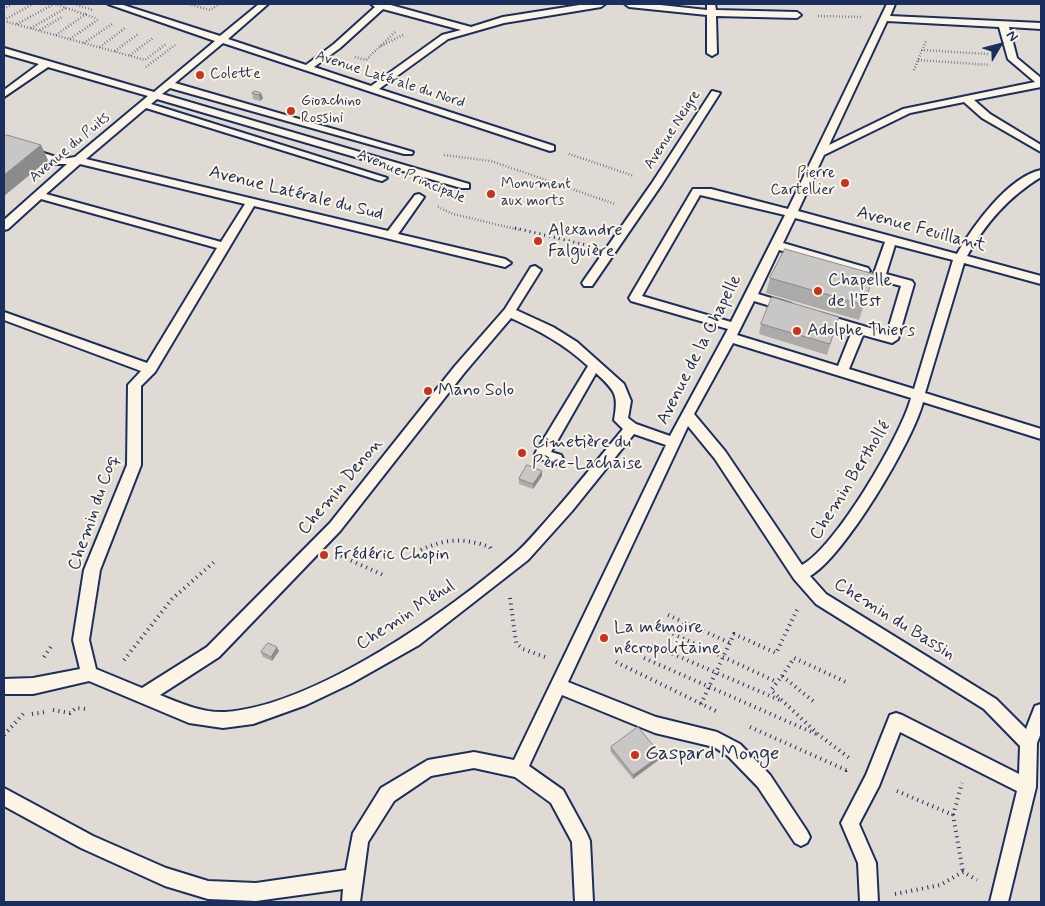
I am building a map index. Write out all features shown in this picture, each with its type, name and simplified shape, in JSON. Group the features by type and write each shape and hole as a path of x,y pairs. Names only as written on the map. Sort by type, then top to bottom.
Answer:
{"lane":[{"name":"Avenue Latérale du Nord","path":"112,4 550,148"},
{"name":"Avenue du Puits","path":"4,226 78,160 264,4"},
{"path":"307,68 337,46 380,4 470,29"},
{"path":"371,90 431,45 445,37 503,20 601,4"},
{"path":"630,4 797,15"},
{"name":"Avenue de la Chapelle","path":"519,768 560,686 687,414 732,332 749,295 776,245 891,4"},
{"path":"711,8 712,53"},
{"path":"884,18 1041,26"},
{"path":"1003,23 1013,59 1041,84"},
{"name":"Avenue Principale","path":"4,51 465,186"},
{"path":"4,94 48,63"},
{"name":"Avenue Principale","path":"170,84 378,159"},
{"path":"821,153 907,111 1041,84"},
{"name":"Avenue Neigre","path":"657,184 715,93"},
{"path":"965,98 986,116 1041,149"},
{"name":"Avenue Principale","path":"145,105 378,159 408,152"},
{"name":"Avenue Latérale du Sud","path":"4,143 61,162 78,160 506,262"},
{"name":"Avenue Principale","path":"378,159 382,178"},
{"path":"960,258 984,219 1003,198 1041,173"},
{"path":"588,283 657,184"},
{"path":"791,213 697,191 636,298 842,372 1041,434"},
{"path":"38,196 226,247"},
{"path":"391,235 419,197"},
{"path":"4,316 150,369 192,298 226,247 252,201"},
{"name":"Avenue Feuillant","path":"791,213 1041,280"},
{"path":"879,276 891,240"},
{"path":"749,295 892,340 908,284 776,245"},
{"name":"Chemin Berthollé","path":"799,574 814,566 827,554 903,436 916,410 918,396 960,258"},
{"name":"Chemin Denon","path":"144,696 213,652 336,527 460,368 509,312 535,270"},
{"path":"509,312 549,330 573,345 619,387 624,401 621,420 631,428 674,442"},
{"path":"842,372 859,329"},
{"path":"556,459 542,454 594,366"},
{"name":"Chemin du Coq","path":"90,674 81,640 92,570 134,465 134,385 150,369"},
{"name":"Chemin du Bassin","path":"687,414 720,456 799,574 821,599 858,624 949,676 990,704 1033,758"},
{"name":"Chemin Méhul","path":"90,674 189,715 223,720 253,716 300,700 344,679 413,640 506,570 522,556 568,507 631,428"},
{"path":"4,687 33,686 90,674"},
{"path":"560,686 655,725 717,740 734,750 764,781 801,838"},
{"path":"1000,898 1027,787 1041,712"},
{"path":"869,894 868,863 850,822 873,780 896,721 1027,787"},
{"path":"351,902 350,879 354,854 362,830 375,809 391,791 410,776 430,766 453,760 475,759 498,761 519,768 551,791 575,823 586,864 584,902"},
{"path":"4,796 87,842 165,877 208,890 256,892 350,879"}],"path":[{"path":"4,9 12,4"},
{"path":"4,21 33,4"},
{"path":"17,25 54,4"},
{"path":"189,4 210,10 218,4"},
{"path":"31,28 67,8"},
{"path":"55,35 86,14"},
{"path":"797,15 884,18"},
{"path":"39,31 62,17"},
{"path":"69,39 99,19"},
{"path":"4,21 145,60 168,42"},
{"path":"84,43 112,23"},
{"path":"99,47 126,28"},
{"path":"114,51 140,33"},
{"path":"130,56 154,37"},
{"path":"146,67 176,45"},
{"path":"921,50 1012,55"},
{"path":"918,60 990,64"},
{"name":"Avenue Principale","path":"408,152 492,161 637,212"},
{"path":"568,154 619,171"},
{"name":"Avenue Principale","path":"419,197 453,214 610,251"},
{"path":"421,550 448,538 466,538 490,547 506,570"},
{"path":"335,553 383,575"},
{"path":"111,682 114,672 172,599 214,562"},
{"path":"698,712 734,634 776,653 809,586"},
{"path":"510,596 516,643 523,650 568,668"},
{"path":"668,615 730,643"},
{"path":"663,629 777,682"},
{"path":"652,644 784,702"},
{"path":"644,658 819,735"},
{"path":"782,676 794,658 846,682"},
{"path":"24,712 38,715 51,709 70,713 76,708 86,709"},
{"path":"748,726 846,770 854,761"},
{"path":"953,815 969,758"},
{"path":"869,894 898,895 940,885 964,872 1000,898"}],"shaded area":[{"name":"Cimetière du Père-Lachaise","path":"4,4 1041,4 1041,902 4,902"}],"building":[{"path":"255,91 261,93 259,95 252,93"},
{"path":"7,135 41,145 4,175 4,137"},
{"path":"785,249 874,274 864,305 770,278"},
{"name":"Adolphe Thiers","path":"772,297 839,317 830,344 761,324"},
{"path":"527,465 542,471 533,484 519,479"},
{"path":"268,643 277,647 271,657 261,652"},
{"name":"Gaspard Monge","path":"638,727 661,755 633,775 611,747"}],"place":[{"name":"Colette","path":"200,75"},
{"name":"Gioachino Rossini","path":"291,111"},
{"name":"Pierre Cartellier","path":"845,183"},
{"name":"Monument aux morts","path":"491,194"},
{"name":"Alexandre Falguière","path":"538,241"},
{"name":"Chapelle de l'Est","path":"818,291"},
{"name":"Adolphe Thiers","path":"797,331"},
{"name":"Mano Solo","path":"428,391"},
{"name":"Cimetière du Père-Lachaise","path":"522,453"},
{"name":"Frédéric Chopin","path":"324,555"},
{"name":"La mémoire nécropolitaine","path":"604,638"},
{"name":"Gaspard Monge","path":"635,755"}]}
